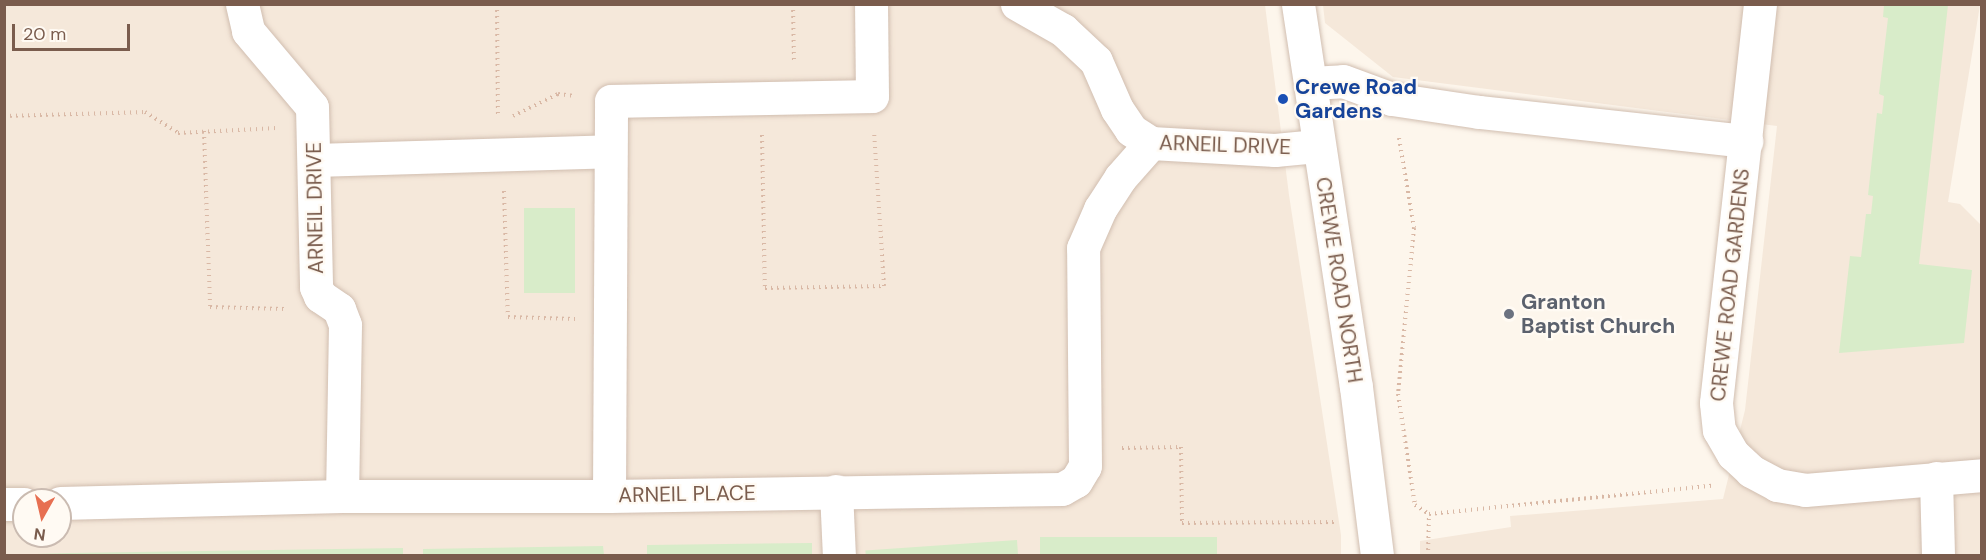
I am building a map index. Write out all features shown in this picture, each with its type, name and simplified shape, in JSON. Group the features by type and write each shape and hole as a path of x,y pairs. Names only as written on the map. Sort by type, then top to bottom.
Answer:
{"street":[{"name":"ARNEIL DRIVE","path":"242,4 248,31 312,107 316,287 320,296 339,309 345,325 342,496"},
{"path":"871,4 872,96"},
{"name":"ARNEIL DRIVE","path":"1017,4 1063,30 1096,61 1117,109 1131,130 1150,143 1275,150 1317,146"},
{"name":"CREWE ROAD NORTH","path":"1298,4 1377,555"},
{"name":"CREWE ROAD GARDENS","path":"1760,4 1716,403 1719,430 1733,454 1751,471 1777,485 1805,490 1855,488 1982,475"},
{"name":"CREWE ROAD GARDENS","path":"1310,83 1343,81 1392,99 1479,112 1746,141"},
{"name":"ARNEIL PLACE","path":"872,96 611,101 609,496 1062,489 1077,481 1085,466 1083,248 1100,209 1120,178 1150,143"},
{"path":"314,160 610,151"},
{"path":"1936,478 1938,555"},
{"path":"836,491 839,555"},
{"path":"72,503 342,496 609,496"}],"path":[{"path":"497,4 499,123 503,154 508,317 609,320"},
{"path":"794,4 795,97"},
{"path":"761,99 765,288 884,286 872,96"},
{"path":"1392,99 1413,228 1398,394 1415,505 1429,514 1717,486 1751,471"},
{"path":"204,131 210,308 300,309 320,296"},
{"path":"1085,448 1181,447 1182,523 1374,522"},
{"path":"1428,555 1429,514"}],"shaded area":[{"path":"4,5 1265,5 1289,195 1341,535 1341,555 5,555"},
{"path":"1323,5 1980,5 1948,202 1960,204 1981,225 1981,555 1420,555 1420,541 1511,527 1510,516 1723,499 1745,410 1777,126 1393,77 1325,23"}],"green space":[{"path":"1884,5 1948,5 1919,264 1972,270 1964,343 1839,353 1850,256 1861,257 1866,214 1871,214 1873,196 1868,195 1877,113 1882,114 1884,96 1879,94 1888,18 1883,17"},
{"path":"524,208 575,208 575,293 524,293"},
{"path":"1040,537 1217,537 1217,555 1040,555"},
{"path":"1017,540 1018,555 866,556 865,551"},
{"path":"812,543 812,555 647,555 647,545"},
{"path":"603,546 604,555 423,555 423,549"},
{"path":"403,548 403,556 4,555 68,553"}],"place":[{"name":"Crewe Road Gardens","path":"1283,99"},
{"name":"Granton Baptist Church","path":"1509,314"}]}
